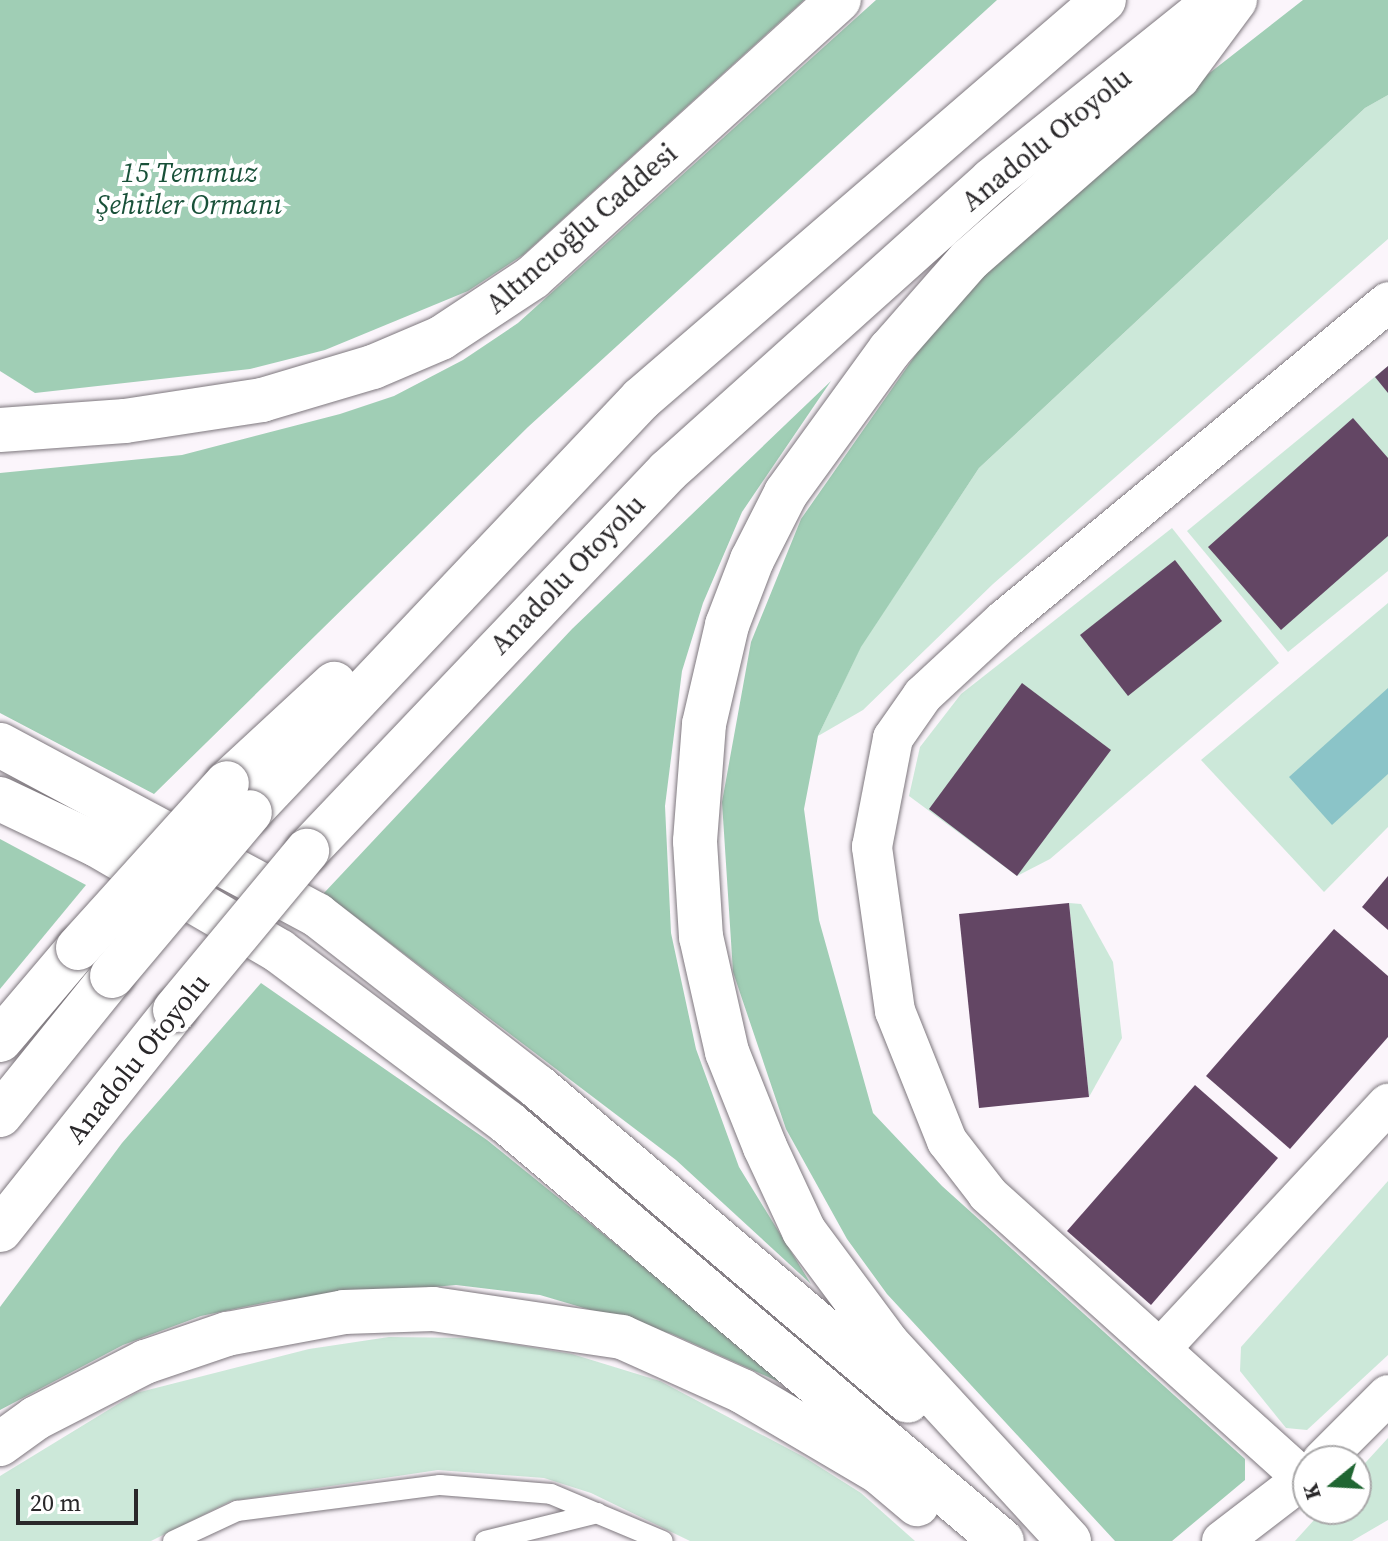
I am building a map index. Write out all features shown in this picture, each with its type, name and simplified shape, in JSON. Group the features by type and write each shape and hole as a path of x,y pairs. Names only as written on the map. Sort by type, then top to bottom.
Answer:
{"main road":[{"name":"Altıncıoğlu Caddesi","path":"0,429 125,421 262,400 373,367 441,338 533,277 839,0"},
{"path":"0,1040 78,948 239,798 641,399 1104,0"},
{"name":"Anadolu Otoyolu","path":"0,1230 175,1010 307,851 448,695 668,471 992,180 1217,0"},
{"path":"1067,1541 888,1344 804,1231 765,1147 727,1052 701,937 695,841 704,724 727,625 752,560 786,493 864,386 969,260 1178,77 1235,0"},
{"path":"0,745 317,915 538,1087 821,1324 1067,1541"},
{"path":"0,1115 112,976 239,798"},
{"path":"0,799 97,845 279,951 520,1133 1002,1541"},
{"path":"0,1444 36,1418 145,1362 227,1334 344,1312 433,1309 512,1317 622,1337 742,1391 879,1472 962,1541"}],"street":[{"path":"1292,1456 988,1194 947,1141 895,1011 880,938 872,847 881,776 893,738 945,674 1388,302"},
{"path":"1162,1347 1388,1104"},
{"path":"1338,1445 1388,1395"},
{"path":"1222,1541 1292,1487"}],"lane":[{"path":"173,1541 237,1511 440,1485 551,1494 663,1541"},
{"path":"485,1541 598,1513"}],"green space":[{"name":"15 Temmuz Şehitler Ormanı","path":"0,0 804,0 523,255 468,291 325,350 250,369 35,393 0,371"},
{"path":"876,0 997,0 528,427 154,794 0,713 0,473 182,455 340,414 394,396 463,360 518,323"},
{"path":"1303,0 1388,0 1388,95 1365,108 979,468 861,647 818,736 804,809 819,920 873,1113 942,1186 1245,1459 1245,1480 1172,1541 1115,1541 887,1294 847,1239 786,1129 733,972 722,802 751,642 801,519 956,297 1157,114"},
{"path":"1388,95 1388,239 993,584 863,710 818,736 861,646 979,468 1365,108"},
{"path":"1388,366 1388,571 1288,652 1187,531"},
{"path":"831,381 742,512 703,603 682,671 665,806 671,933 696,1049 739,1167 811,1284 676,1160 324,893 572,629"},
{"path":"1172,528 1279,663 1050,859 1017,876 909,796 920,747 961,694"},
{"path":"1388,603 1388,827 1324,892 1201,760"},
{"path":"0,839 86,885 0,989"},
{"path":"1069,903 1081,904 1113,962 1122,1038 1089,1097"},
{"path":"261,983 487,1140 795,1389 672,1334 540,1295 456,1285 273,1301 201,1316 123,1345 0,1410 0,1307 122,1143"},
{"path":"1388,1181 1388,1355 1307,1430 1286,1428 1240,1371 1241,1347"},
{"path":"389,1337 475,1338 572,1354 660,1381 804,1457 861,1493 915,1541 690,1541 591,1493 544,1478 438,1470 231,1501 151,1541 0,1541 0,1476 136,1393 309,1349"},
{"path":"1388,1438 1388,1520 1352,1541 1295,1541 1310,1525 1372,1525 1372,1456"}],"water":[{"path":"1388,688 1388,774 1332,825 1289,777"}],"building":[{"path":"1388,366 1388,393 1375,377"},
{"path":"1353,418 1388,458 1388,536 1281,630 1208,547"},
{"path":"1175,560 1222,621 1128,696 1080,635"},
{"path":"1022,683 1111,750 1017,876 929,809"},
{"path":"1388,876 1388,930 1362,907"},
{"path":"1069,903 1089,1097 979,1108 959,914"},
{"path":"1334,929 1388,976 1388,1037 1290,1149 1206,1076"},
{"path":"1195,1085 1278,1158 1151,1305 1067,1231"}]}
